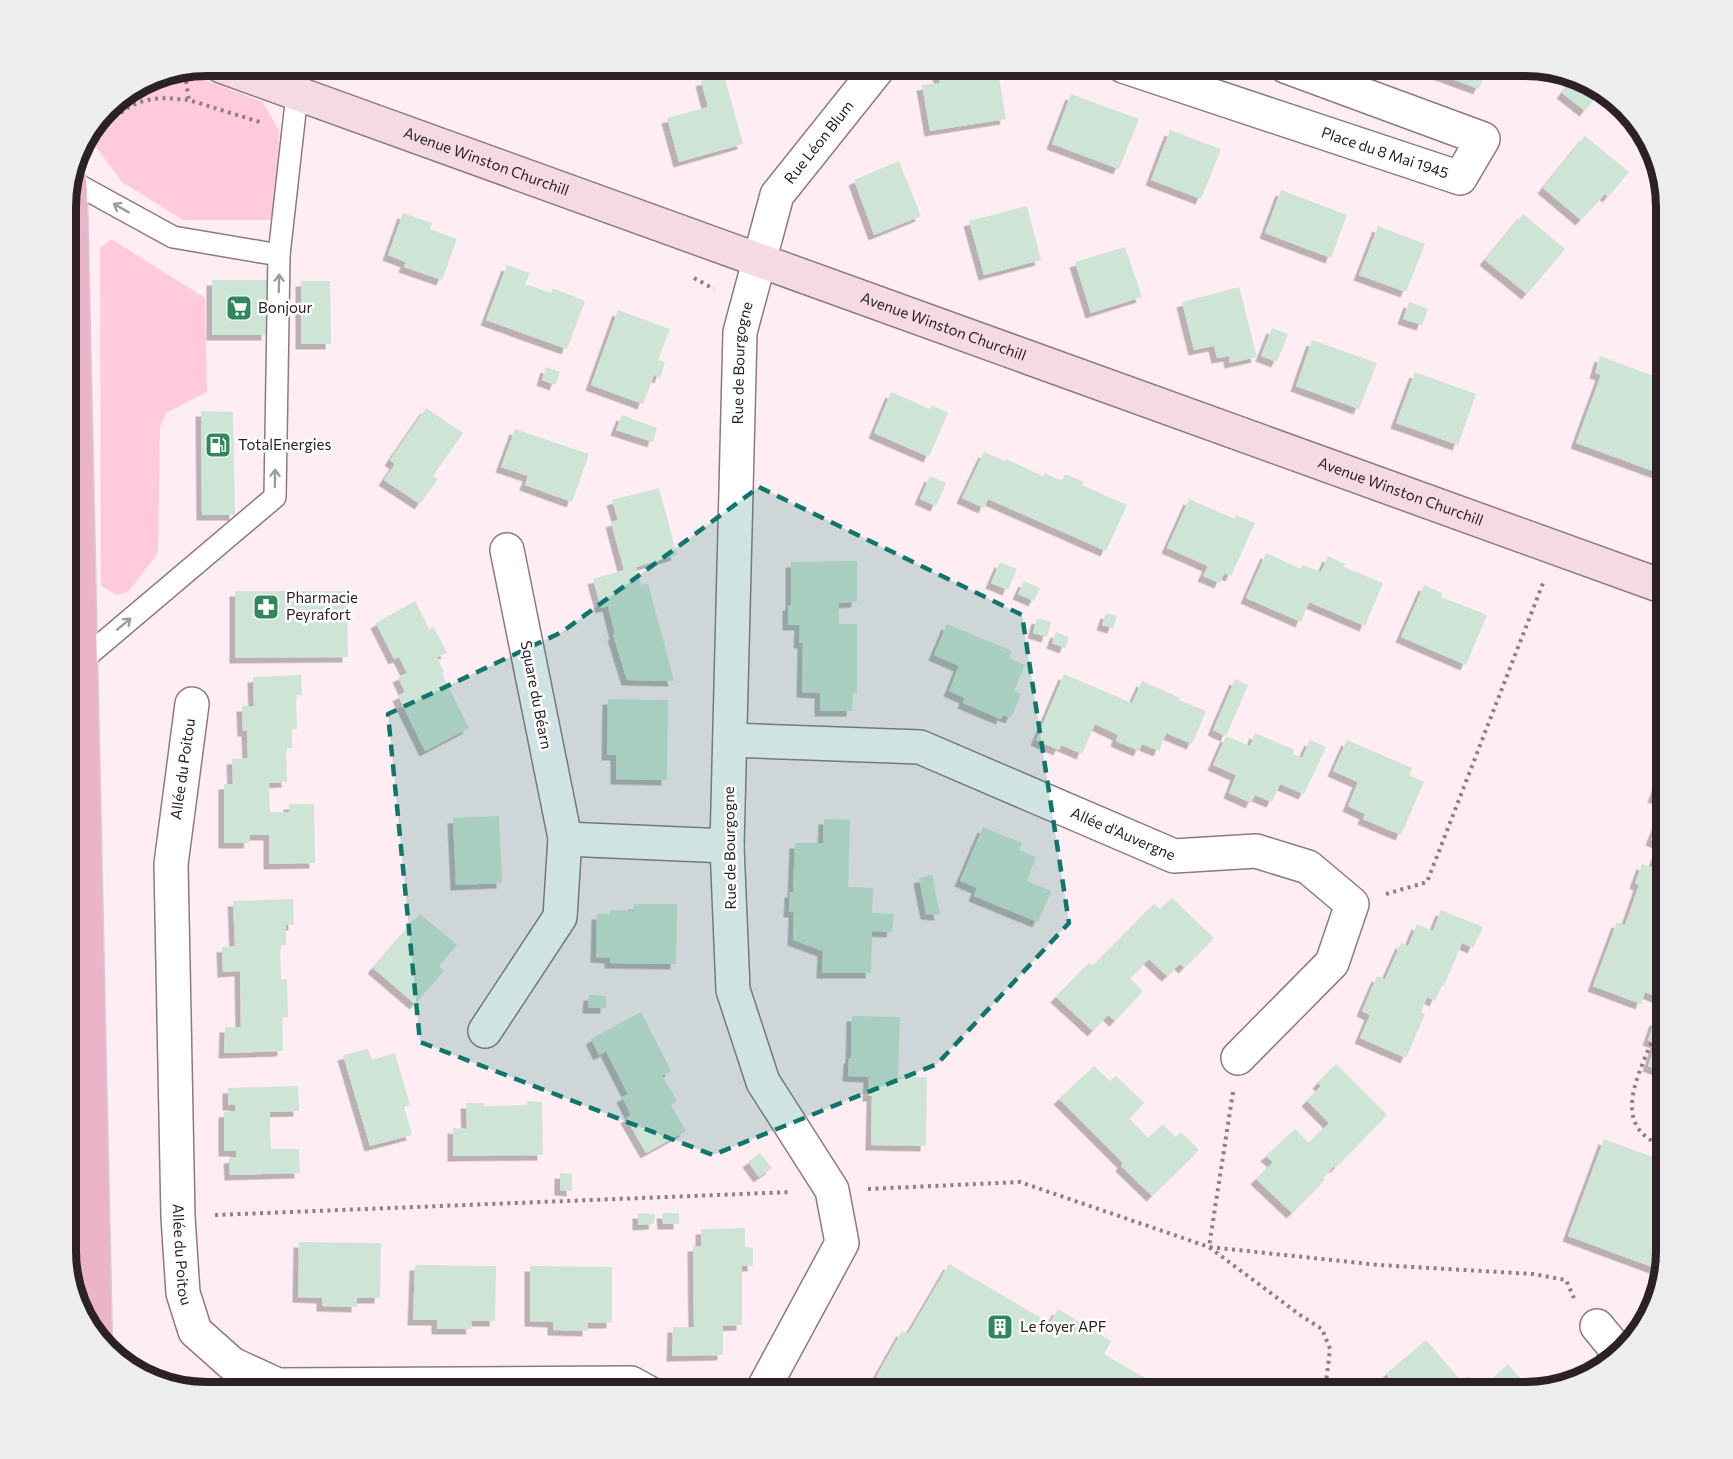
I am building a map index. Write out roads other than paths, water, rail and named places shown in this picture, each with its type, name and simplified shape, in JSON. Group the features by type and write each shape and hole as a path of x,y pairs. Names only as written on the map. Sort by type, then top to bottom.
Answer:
{"main road":[{"name":"Avenue Winston Churchill","path":"251,77 1656,584"},
{"path":"77,502 80,662 80,1244 92,1312"}],"street":[{"name":"Rue Léon Blum","path":"759,260 777,195 872,76"},
{"name":"Place du 8 Mai 1945","path":"1181,76 1460,178 1483,139 1313,76"},
{"name":"Rue de Bourgogne","path":"759,260 740,332 727,846 733,990 764,1082 832,1190 842,1244 767,1382"},
{"name":"Square du Béarn","path":"484,1031 560,917 565,839 507,550"},
{"name":"Allée du Poitou","path":"192,704 171,864 178,1216 183,1293 195,1331 232,1364 271,1382"},
{"name":"Allée d'Auvergne","path":"730,740 920,747 1174,856 1256,851 1308,867 1352,904 1332,963 1238,1058"},
{"path":"565,839 727,846"},
{"path":"1597,1326 1614,1347"}],"lane":[{"path":"80,662 275,497 279,255 297,94"},
{"path":"79,186 173,237 279,255"}],"place":[{"name":"Bonjour","path":"239,308"},
{"name":"TotalEnergies","path":"218,445"},
{"name":"Pharmacie Peyrafort","path":"266,607"},
{"name":"Le foyer APF","path":"1000,1327"}]}
